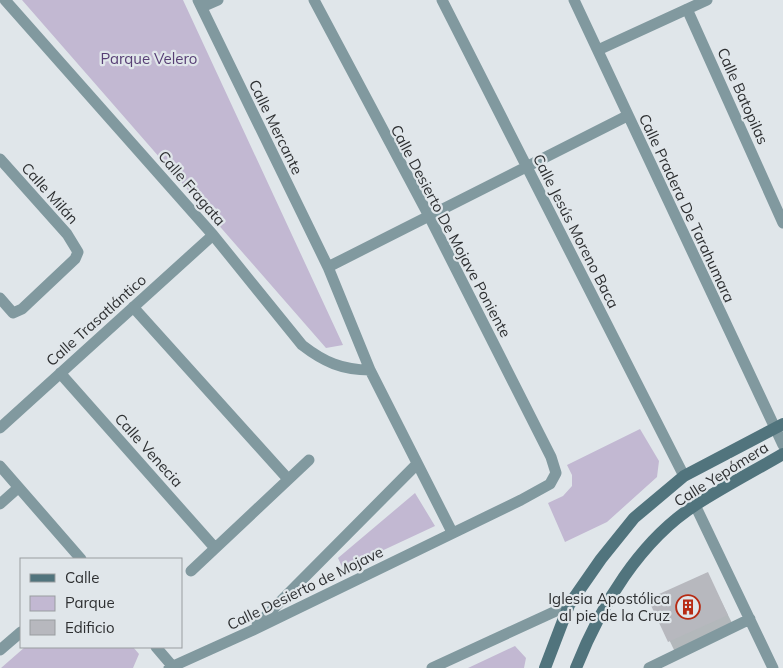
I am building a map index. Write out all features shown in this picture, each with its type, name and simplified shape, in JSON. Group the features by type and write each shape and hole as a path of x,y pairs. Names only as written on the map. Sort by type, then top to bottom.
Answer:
{"main road":[{"name":"Calle Yepómera","path":"545,668 569,606 601,559 634,518 684,476 778,426"},
{"name":"Calle Yepómera","path":"576,668 603,610 627,574 652,543 695,505 783,454"}],"street":[{"path":"200,4 218,0"},
{"name":"Calle Desierto De Mojave Poniente","path":"314,0 429,216 551,457 555,477 545,488 452,532"},
{"name":"Calle Jesús Moreno Baca","path":"442,0 684,476"},
{"name":"Calle Pradera De Tarahumara","path":"574,0 627,116 778,426 783,445"},
{"path":"598,50 706,0"},
{"name":"Calle Mercante","path":"200,4 328,266 370,370 416,465 452,532"},
{"name":"Calle Fragata","path":"4,5 214,235 302,345 317,357 335,366 351,370 370,370"},
{"name":"Calle Batopilas","path":"687,9 783,223"},
{"path":"328,266 627,116"},
{"name":"Calle Milán","path":"0,159 77,248 78,255 28,305 14,313 0,298"},
{"name":"Calle Trasatlántico","path":"0,428 133,306 214,235"},
{"path":"133,306 288,479"},
{"name":"Calle Venecia","path":"60,373 215,548"},
{"path":"191,571 310,460"},
{"path":"251,631 416,465"},
{"path":"0,466 81,558"},
{"path":"0,504 18,488"},
{"path":"695,505 773,668"},
{"name":"Calle Desierto de Mojave","path":"172,667 251,631 452,532"},
{"path":"432,668 569,606"},
{"path":"649,668 750,620"},
{"path":"0,650 20,633"},
{"path":"157,648 172,667"}],"green space":[{"name":"Parque Velero","path":"22,0 183,0 343,345 326,348"},
{"path":"640,429 659,461 657,477 607,522 565,542 548,503 563,496 572,486 572,475 567,465"},
{"path":"415,493 435,526 343,569 338,558"},
{"path":"515,646 526,658 524,668 468,668"},
{"path":"24,648 134,648 139,654 133,668 1,668"}],"building":[{"name":"Iglesia Apostólica al pie de la Cruz","path":"708,572 728,615 668,642 648,599"}],"place":[{"name":"Iglesia Apostólica al pie de la Cruz","path":"688,607"}]}
